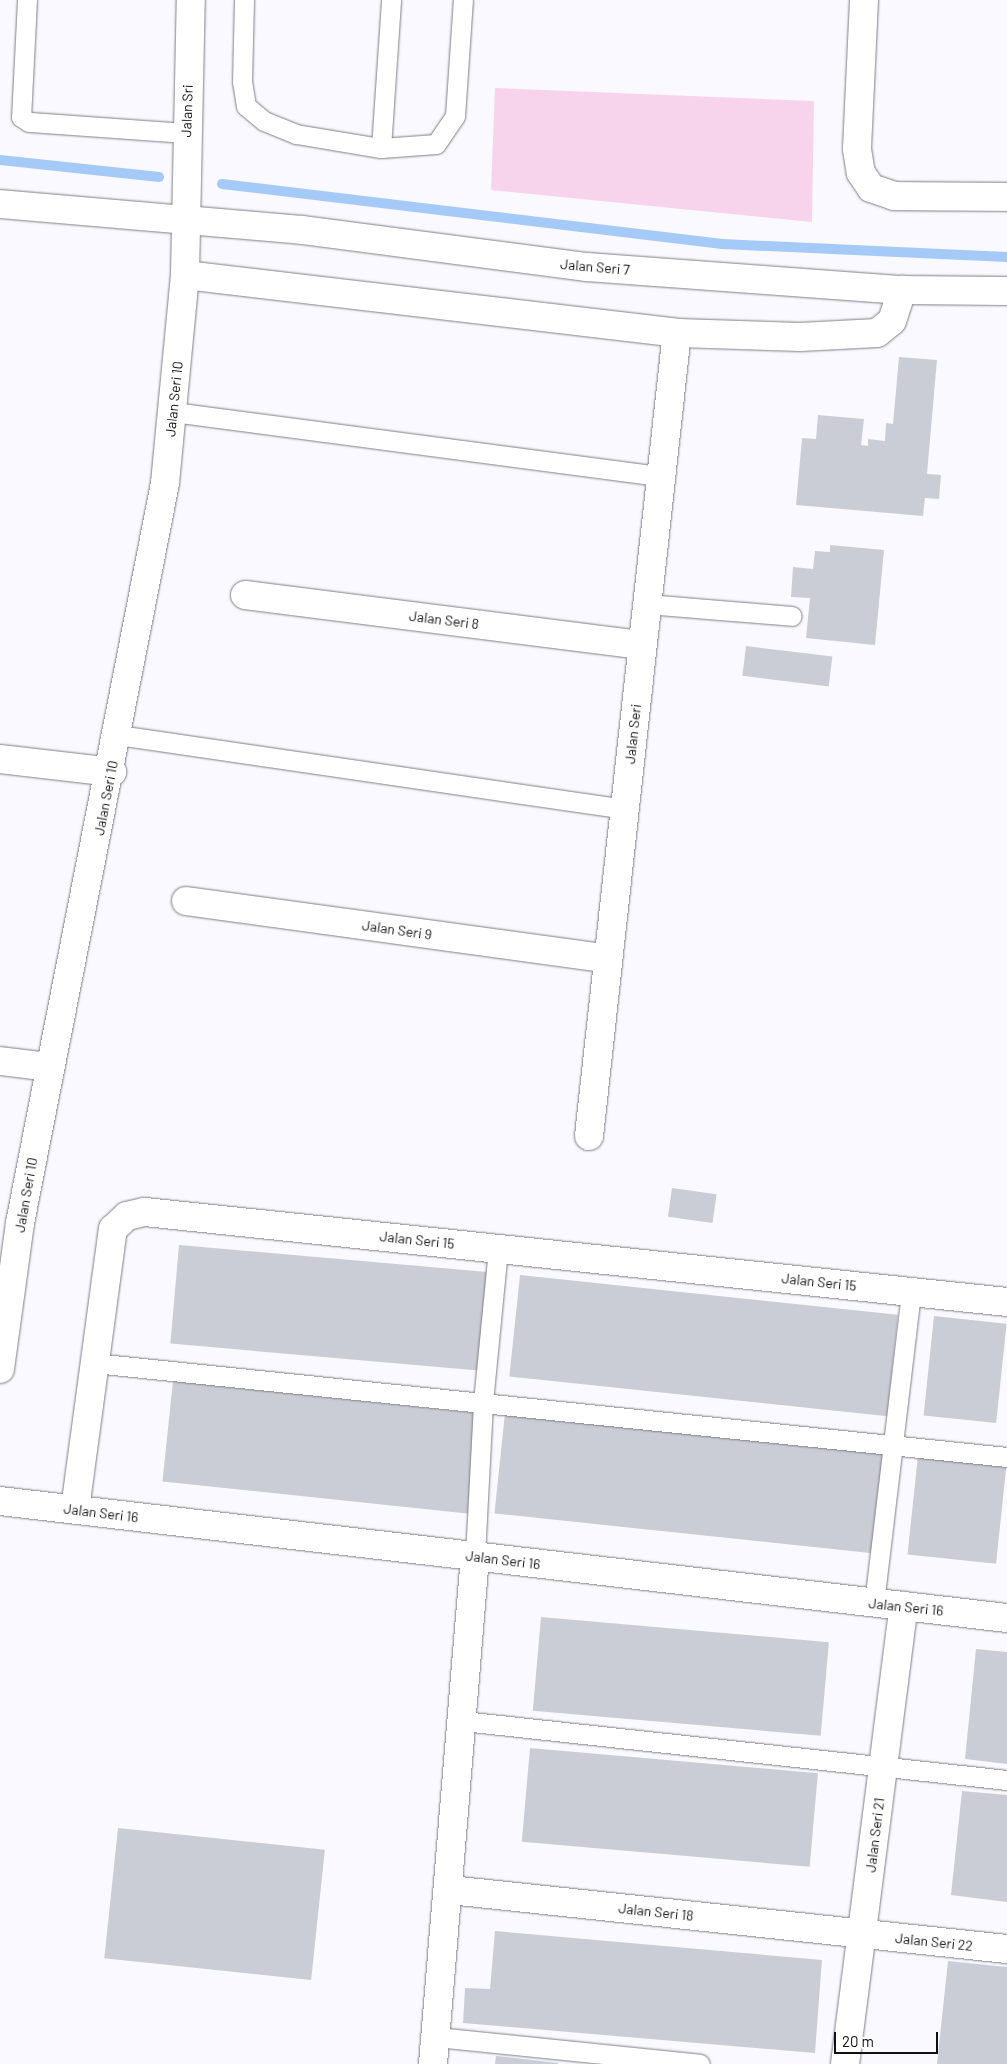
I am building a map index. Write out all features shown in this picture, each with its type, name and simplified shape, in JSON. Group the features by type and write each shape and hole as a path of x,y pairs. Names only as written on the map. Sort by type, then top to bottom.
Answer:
{"street":[{"name":"Jalan Sri","path":"186,223 191,0"},
{"path":"864,0 856,149 861,173 871,188 894,196 1007,198"},
{"name":"Jalan Seri 7","path":"0,204 186,223 302,230 587,267 902,290 1007,292"},
{"name":"Jalan Seri 10","path":"0,1369 20,1223 49,1068 112,772 165,483 185,275 186,223"},
{"path":"185,275 677,333 868,336 892,321 902,290"},
{"name":"Jalan Seri","path":"589,1136 677,333"},
{"name":"Jalan Seri 8","path":"245,595 642,645"},
{"path":"0,759 112,772"},
{"name":"Jalan Seri 9","path":"186,902 608,959"},
{"path":"0,1061 49,1068"},
{"name":"Jalan Seri 15","path":"75,1509 113,1229 127,1216 145,1212 1007,1302"},
{"name":"Jalan Seri 16","path":"0,1501 1007,1618"},
{"path":"433,2064 450,1890 475,1556"},
{"name":"Jalan Seri 21","path":"845,2064 904,1606"},
{"name":"Jalan Seri 18","path":"450,1890 862,1935"},
{"name":"Jalan Seri 22","path":"862,1935 1007,1949"}],"lane":[{"path":"27,0 21,117 29,122 187,133"},
{"path":"244,0 242,81 246,106 264,121 296,134 382,148 436,144 455,116 463,0"},
{"path":"382,148 391,0"},
{"path":"172,412 661,476"},
{"path":"647,604 792,616"},
{"path":"118,736 624,809"},
{"path":"475,1556 483,1402 498,1249"},
{"path":"874,1603 911,1292"},
{"path":"94,1363 1007,1457"},
{"path":"463,1721 1007,1780"},
{"path":"436,2037 700,2064"}],"shaded area":[{"path":"495,88 814,101 812,222 491,190"}],"building":[{"path":"899,357 937,360 927,474 941,475 939,499 925,498 923,516 796,505 802,438 816,439 818,415 864,419 861,445 868,446 868,439 885,441 886,423 893,424"},
{"path":"830,545 884,550 875,645 806,638 810,598 791,597 793,567 813,569 815,551 830,552"},
{"path":"746,646 832,657 829,686 742,676"},
{"path":"672,1188 717,1194 713,1223 668,1217"},
{"path":"179,1245 490,1272 481,1371 170,1344"},
{"path":"520,1275 898,1315 887,1416 509,1376"},
{"path":"934,1316 1007,1324 996,1423 924,1415"},
{"path":"173,1381 482,1414 472,1514 162,1481"},
{"path":"505,1413 883,1453 872,1553 494,1513"},
{"path":"918,1455 1007,1464 996,1564 908,1554"},
{"path":"541,1617 829,1642 821,1736 533,1711"},
{"path":"976,1649 1007,1652 1007,1764 965,1759"},
{"path":"530,1748 818,1773 810,1867 522,1842"},
{"path":"962,1791 1007,1795 1007,1902 951,1895"},
{"path":"118,1828 325,1850 311,1980 104,1958"},
{"path":"495,1931 822,1960 815,2053 463,2023 465,1988 490,1989"},
{"path":"948,1961 1007,1967 1007,2064 937,2064"},
{"path":"496,2056 558,2063 558,2064 495,2064"}],"waterway":[{"path":"0,160 159,177"},
{"path":"222,184 722,244 1007,257"}]}
